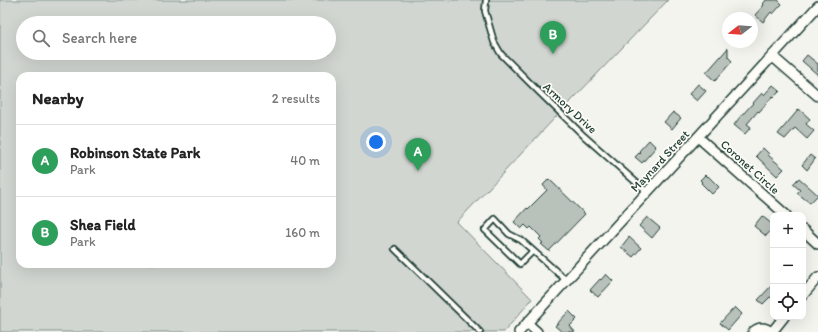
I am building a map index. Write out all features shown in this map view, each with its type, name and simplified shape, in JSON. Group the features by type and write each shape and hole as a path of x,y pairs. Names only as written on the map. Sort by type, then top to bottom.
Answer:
{"street":[{"name":"Maynard Street","path":"519,332 818,6"},
{"path":"772,56 818,96"},
{"name":"Coronet Circle","path":"698,137 783,212"},
{"path":"806,233 818,244"},
{"path":"806,291 818,277"},
{"path":"752,332 762,328 772,332 782,320"},
{"path":"527,323 537,332"}],"lane":[{"name":"Armory Drive","path":"486,0 485,11 490,30 494,42 501,54 584,136 647,192"},
{"path":"533,251 520,264 485,230 495,219 509,234 521,240 566,280"},
{"path":"395,249 480,332"}],"shaded area":[{"path":"0,0 668,0 457,222 532,299 504,332 0,332"}],"building":[{"path":"766,0 778,0 782,4 773,14 771,12 763,22 758,18 758,12 764,5 763,4"},
{"path":"728,48 728,57 732,61 715,81 706,73"},
{"path":"807,55 818,64 818,75 802,61"},
{"path":"698,84 706,91 697,101 689,94"},
{"path":"773,85 780,91 774,97 773,96 759,112 758,111 747,124 751,127 745,134 734,125 762,93 764,95"},
{"path":"799,109 810,119 806,124 814,131 807,139 795,128 785,139 778,134"},
{"path":"673,112 681,118 672,129 664,122"},
{"path":"649,140 656,147 642,163 635,157"},
{"path":"763,148 769,154 768,155 784,169 777,176 756,156"},
{"path":"810,155 815,159 807,170 802,165"},
{"path":"705,175 719,187 712,194 701,183 702,182 700,180"},
{"path":"799,178 818,195 810,203 797,193 800,190 793,184"},
{"path":"549,179 585,214 549,251 541,244 543,243 539,239 541,237 531,227 529,229 525,225 521,229 514,222 547,190 543,185"},
{"path":"762,216 770,223 770,231 766,236 754,226"},
{"path":"647,217 660,228 652,238 639,226"},
{"path":"629,237 641,248 633,257 621,247"},
{"path":"606,274 613,281 598,297 590,290"},
{"path":"770,287 770,297 763,304 758,300"},
{"path":"735,307 742,314 728,330 720,323"},
{"path":"569,311 577,319 570,326 575,332 562,332 555,326"}],"place":[{"name":"Shea Field","path":"553,54"},
{"name":"Robinson State Park","path":"418,171"}]}
